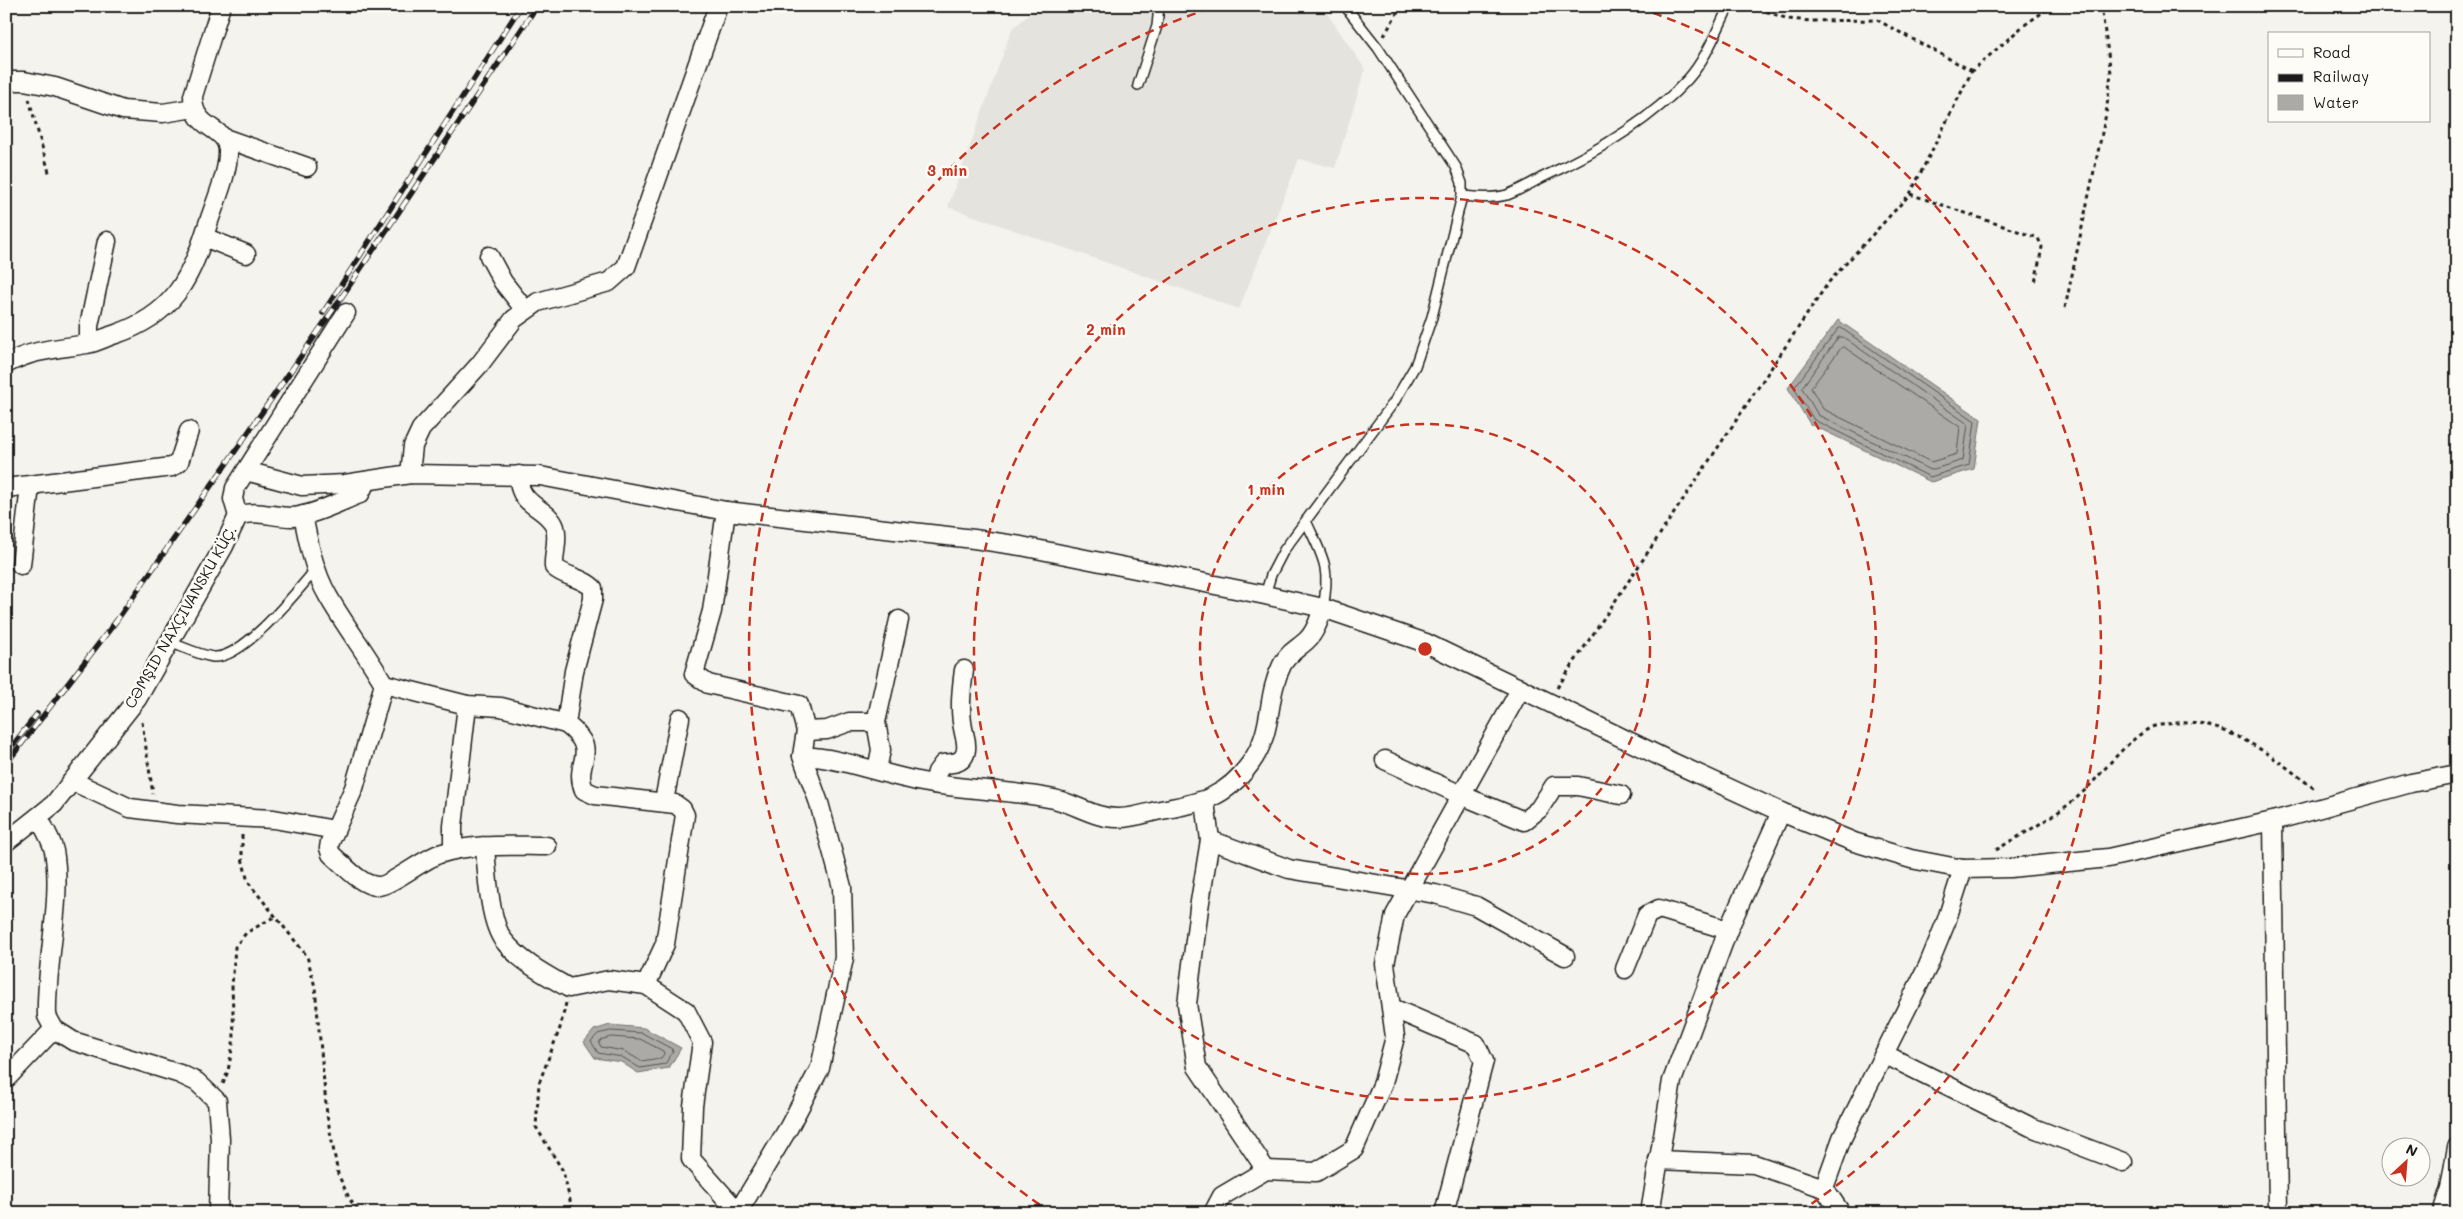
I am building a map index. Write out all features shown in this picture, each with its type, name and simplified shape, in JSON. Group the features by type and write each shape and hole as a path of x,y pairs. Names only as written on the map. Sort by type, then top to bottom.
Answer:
{"street":[{"path":"221,6 193,96 194,108 199,118 224,138 307,166"},
{"path":"410,474 413,446 422,429 480,364 514,319 538,302 609,282 626,267 718,6"},
{"path":"6,81 24,81 54,87 123,110 163,113 194,108"},
{"path":"6,364 35,351 89,344 138,327 159,314 184,284 204,237 226,162 228,149 224,138"},
{"path":"204,237 246,254"},
{"path":"89,344 89,326 107,241"},
{"path":"489,256 503,282 525,310"},
{"path":"6,842 54,804 137,699 224,546 238,516 233,499 235,488 346,313"},
{"path":"6,488 172,466 179,462 189,431"},
{"path":"246,472 302,486 366,481 410,474 540,476 726,512 974,539 1265,595 1323,608 1426,643 1672,762 1781,812 1854,842 1911,858 1963,869 2010,868 2108,858 2273,821 2411,783 2457,774"},
{"path":"519,475 521,491 528,500 550,516 554,526 557,534 554,567 560,572 588,583 593,588 593,599 574,671 566,724"},
{"path":"238,516 248,512 291,517 303,515 360,494 366,481"},
{"path":"21,565 30,486"},
{"path":"485,847 489,900 503,940 534,969 570,988 609,980 646,985 686,1012 702,1042 693,1106 691,1159 738,1212 789,1126 820,1068 844,958 842,887 819,803 802,756 806,731 799,705 708,684 694,674 712,611 726,512"},
{"path":"303,515 316,569 327,595 366,653 384,684 467,705 502,707 566,724 581,736 585,746 581,782 584,790 596,795 664,801 675,804 682,809 685,815 665,944 646,985"},
{"path":"802,756 823,758 934,784 1061,800 1104,817 1119,818 1206,802 1233,785 1251,764 1262,744 1269,724 1273,689 1282,664 1292,650 1306,642 1314,632 1323,608"},
{"path":"877,770 880,750 876,722 899,620"},
{"path":"934,784 937,772 943,764 959,762 964,756 967,745 962,724 960,700 964,670"},
{"path":"384,684 354,788 329,848 331,854 366,884 377,887 384,886 411,868 438,854 453,850 485,847 547,846"},
{"path":"1213,1213 1222,1196 1266,1170 1316,1172 1354,1149 1383,1083 1395,1036 1385,964 1395,915 1520,688"},
{"path":"453,850 453,826 467,705"},
{"path":"664,801 680,718"},
{"path":"806,731 827,730 850,722 876,722"},
{"path":"1384,760 1460,795 1524,821 1539,809 1554,786 1578,786 1621,794"},
{"path":"72,781 130,808 242,819 274,819 335,830"},
{"path":"1206,802 1210,840 1199,908 1188,1004 1197,1067 1266,1170"},
{"path":"1650,1213 1672,1081 1728,930 1781,812"},
{"path":"38,817 48,834 54,852 56,883 46,1001 47,1016 54,1029 72,1041 197,1082 217,1101 220,1140 218,1213"},
{"path":"2273,821 2278,1213"},
{"path":"1210,840 1289,869 1435,894 1476,906 1565,956"},
{"path":"1824,1188 1842,1138 1928,966 1946,922 1963,869"},
{"path":"1625,968 1647,915 1659,909 1728,930"},
{"path":"1392,1008 1476,1044 1484,1061 1444,1213"},
{"path":"6,1079 54,1029"},
{"path":"1884,1054 2030,1127 2123,1162"},
{"path":"2442,1213 2450,1188 2457,1147"},
{"path":"1658,1160 1754,1164 1824,1188 1841,1213"}],"lane":[{"path":"1138,85 1157,26 1159,6"},
{"path":"1265,595 1271,575 1284,550 1394,402 1415,366 1432,317 1462,196 1462,183 1456,167 1378,48 1344,6"},
{"path":"1462,196 1488,198 1508,194 1556,171 1612,140 1658,108 1689,78 1729,6"},
{"path":"1306,521 1324,560 1328,574 1323,608"},
{"path":"169,642 214,657 236,649 250,641 316,569"}],"path":[{"path":"1378,48 1401,6"},
{"path":"1751,6 1788,19 1811,21 1877,20 1972,71"},
{"path":"1548,701 1828,283 1910,194 1972,71 2023,26 2052,6"},
{"path":"2065,308 2106,114 2112,73 2101,6"},
{"path":"24,81 50,176"},
{"path":"1910,194 2038,238 2042,247 2034,284"},
{"path":"137,699 150,767 155,811"},
{"path":"1963,869 2044,822 2098,778 2122,750 2151,727 2185,721 2226,732 2253,744 2334,804"},
{"path":"242,819 242,858 248,882 306,956 315,987 327,1115 338,1174 350,1200 361,1213"},
{"path":"217,1101 228,1071 234,1038 232,986 235,947 246,933 274,917"},
{"path":"570,988 560,1028 539,1083 536,1127 563,1171 574,1213"}],"shaded area":[{"path":"1039,6 1322,6 1365,69 1335,168 1299,159 1239,309 948,207 1012,29"}],"water":[{"path":"1838,320 1981,419 1974,469 1931,482 1810,424 1788,388"},
{"path":"610,1025 644,1028 681,1048 669,1068 638,1073 621,1062 595,1058 584,1042 594,1030"}],"railway":[{"path":"323,313 521,6"},
{"path":"6,764 117,620 227,463 335,307 537,6"},
{"path":"6,754 37,714"}]}
